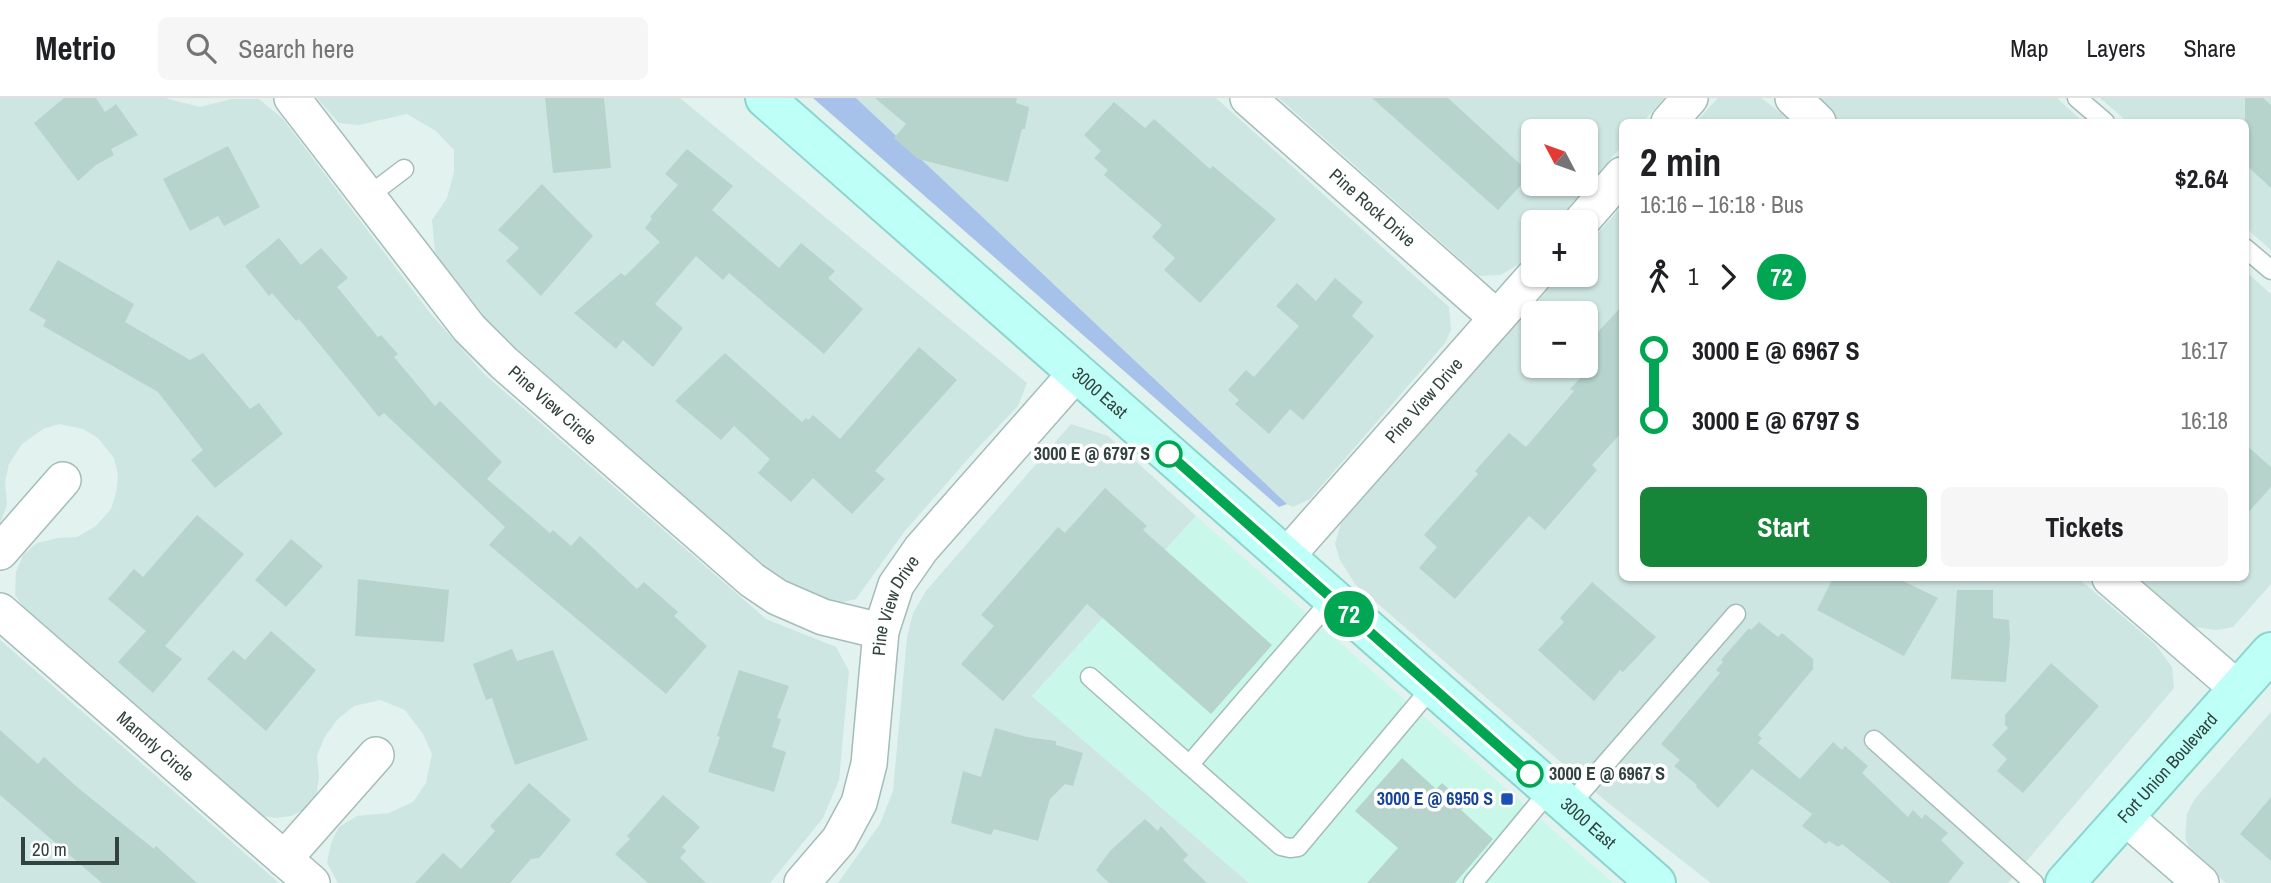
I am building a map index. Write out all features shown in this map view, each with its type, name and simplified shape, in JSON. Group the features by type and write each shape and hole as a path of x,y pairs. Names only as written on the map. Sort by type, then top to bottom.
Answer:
{"main road":[{"name":"3000 East","path":"765,98 1656,883"},
{"name":"Fort Union Boulevard","path":"2065,883 2271,652"}],"street":[{"name":"Pine View Circle","path":"292,98 469,328 505,363 752,580 777,597 823,617 881,631"},
{"name":"Pine Rock Drive","path":"1248,98 1497,318"},
{"path":"1672,119 1690,98"},
{"path":"1793,98 1815,119"},
{"path":"1592,210 1619,179"},
{"name":"Pine View Drive","path":"1285,558 1524,287"},
{"name":"Pine View Drive","path":"802,883 839,840 859,803 869,764 881,631 896,585 921,549 1077,372"},
{"path":"0,552 63,480"},
{"path":"2113,581 2238,688"},
{"name":"Manorly Circle","path":"0,611 312,883"},
{"path":"284,859 376,755"},
{"path":"2124,816 2201,883"}],"lane":[{"path":"2077,98 2102,119"},
{"path":"367,197 404,169"},
{"path":"2249,252 2271,271"},
{"path":"1189,765 1332,599"},
{"path":"1473,883 1559,799 1736,614"},
{"path":"1090,677 1281,846 1290,848 1298,847 1433,687"},
{"path":"1874,740 2034,883"}],"shaded area":[{"path":"0,98 165,98 200,107 231,99 259,99 283,119 430,313 484,374 766,619 836,647 849,671 839,780 823,818 770,883 338,883 327,863 331,843 339,827 357,816 389,813 413,802 426,783 432,754 423,734 405,710 380,700 354,706 337,720 324,738 317,756 319,777 316,796 304,810 291,816 275,818 257,815 24,608 15,595 16,572 23,555 37,543 77,537 96,526 111,509 118,475 114,458 98,438 83,429 59,424 43,429 22,444 9,464 5,482 7,504 0,524"},
{"path":"317,98 680,98 1027,383 1018,406 904,532 856,599 836,604 796,593 709,520 478,314 435,252 432,220 447,198 454,172 454,150 436,131 407,114 359,125 339,123"},
{"path":"813,98 856,98 1287,504 1279,507"},
{"path":"856,98 1216,98 1449,307 1451,330 1445,343 1310,499 1293,507"},
{"path":"1279,98 1664,98 1646,119 1619,119 1619,149 1598,173 1598,119 1521,119 1521,196 1578,196 1566,210 1521,210 1519,264 1501,275 1479,276"},
{"path":"1718,98 1761,98 1787,119 1699,119"},
{"path":"1817,98 2057,98 2080,119 1836,119"},
{"path":"2100,98 2271,98 2271,250 2249,231 2249,119 2124,119"},
{"path":"1619,209 1619,581 2082,581 2155,644 2172,667 2174,688 2008,883 1711,883 1607,802 1355,584 1340,560 1335,544 1341,523 1521,320 1521,378 1598,378 1598,301 1538,301 1550,287 1598,287 1598,233"},
{"path":"2249,275 2271,294 2271,584 2233,627 2216,630 2183,623 2136,581 2249,581"},
{"path":"1071,424 1108,436 1196,516 1032,696 1249,883 838,883 880,824 893,791 907,637 913,613 926,591"},
{"path":"1196,516 1613,883 1249,883 1032,696"},
{"path":"0,640 279,883 0,883"},
{"path":"2271,712 2271,883 2226,883 2193,854 2185,838 2187,814 2194,800"}],"building":[{"path":"64,98 96,98 105,112 116,104 138,135 111,149 114,155 96,165 78,181 34,123"},
{"path":"545,98 604,98 611,168 553,173"},
{"path":"875,98 1017,98 1016,103 1029,107 1008,182 918,159 894,138 906,124"},
{"path":"1372,98 1448,98 1521,165 1521,185 1498,210"},
{"path":"2245,98 2263,98 2271,105 2271,188 2249,168 2249,119 2245,119"},
{"path":"1114,102 1145,128 1154,119 1210,169 1213,166 1276,219 1200,303 1164,270 1175,258 1152,237 1162,225 1104,175 1108,170 1094,158 1101,151 1084,135"},
{"path":"228,146 260,207 224,226 218,216 190,231 163,179"},
{"path":"687,149 733,186 712,210 779,268 801,243 835,271 828,278 863,309 824,354 729,273 723,280 696,256 655,304 683,328 653,367 623,340 616,349 574,313 621,273 625,276 660,242 645,228 652,219 650,217 678,185 665,174"},
{"path":"542,184 593,236 541,296 506,261 519,248 498,230"},
{"path":"279,238 301,265 321,248 348,278 337,287 378,337 381,335 398,354 394,357 435,406 440,401 502,462 487,479 550,533 553,530 571,546 580,536 637,589 644,582 678,612 674,616 707,646 666,694 489,545 505,527 384,413 379,417 299,319 296,321 272,293 269,296 245,266"},
{"path":"58,260 134,304 125,322 190,360 203,353 250,409 259,403 283,434 215,488 191,460 203,450 158,392 43,326 46,320 29,310"},
{"path":"1335,278 1363,302 1352,316 1374,336 1303,420 1290,409 1269,434 1235,404 1239,400 1228,390 1246,370 1254,377 1299,326 1276,306 1297,283 1316,301"},
{"path":"1619,309 1619,435 1592,465 1597,470 1545,530 1529,516 1455,599 1419,568 1437,547 1424,535 1478,474 1475,471 1509,433 1526,447 1574,391 1570,389 1580,378 1598,378 1598,332"},
{"path":"919,347 957,380 875,471 885,479 852,514 813,478 791,502 758,473 770,459 734,426 721,440 675,401 725,353 802,422 813,415 840,439"},
{"path":"2249,448 2271,467 2271,487 2249,512"},
{"path":"1105,488 1147,526 1143,530 1272,645 1211,714 1087,604 1003,701 961,664 994,626 981,615 1058,527 1065,533"},
{"path":"197,515 244,554 165,646 182,659 153,693 118,662 146,631 108,599 134,569 143,577"},
{"path":"291,539 323,566 286,607 255,580"},
{"path":"358,579 449,590 444,642 355,636"},
{"path":"1832,581 1903,581 1938,598 1904,656 1817,610"},
{"path":"1592,582 1656,637 1623,672 1620,670 1594,701 1538,650 1564,622 1560,618"},
{"path":"1957,590 1993,590 1993,618 2009,620 2006,682 1951,679"},
{"path":"1759,622 1778,637 1782,633 1813,659 1813,669 1758,735 1762,738 1758,743 1800,779 1833,742 1842,750 1845,746 1868,766 1862,773 1908,817 1913,810 1922,819 1925,814 1948,833 1941,840 1964,863 1948,883 1891,883 1842,844 1838,847 1829,841 1826,844 1802,826 1812,814 1752,769 1718,808 1697,785 1674,766 1680,760 1661,744 1720,673 1716,670 1723,662 1721,660 1749,628 1751,630"},
{"path":"271,631 316,670 266,731 207,679 233,650 245,660"},
{"path":"512,649 517,661 553,650 588,740 515,765 492,698 486,700 473,664"},
{"path":"2051,663 2099,706 2023,793 1997,771 2007,759 1992,745 2008,728 2005,725 2005,715"},
{"path":"739,670 789,686 777,718 781,719 772,747 786,752 774,792 708,772"},
{"path":"995,728 1027,737 1056,741 1056,745 1083,753 1073,786 1065,784 1050,799 1038,841 994,829 991,835 951,823 963,771 981,777"},
{"path":"0,730 38,764 44,757 154,849 156,846 197,883 102,883 0,795"},
{"path":"1402,758 1436,789 1442,783 1466,804 1461,810 1493,839 1455,883 1367,883 1398,848 1355,811"},
{"path":"529,783 571,820 539,858 531,859 510,883 415,883 443,853 461,869 495,831 490,826"},
{"path":"663,795 700,827 682,847 686,851 680,858 706,883 648,883 615,854 630,839 627,836"},
{"path":"2271,797 2271,861 2240,834"},
{"path":"1145,819 1158,831 1161,826 1188,855 1183,860 1207,883 1109,883 1096,870 1110,851"}],"bus line":[{"name":"72","path":"1169,454 1530,774"}],"place":[{"name":"3000 E @ 6797 S","path":"1169,454"},
{"name":"3000 E @ 6967 S","path":"1530,774"},
{"name":"3000 E @ 6950 S","path":"1507,799"}]}
